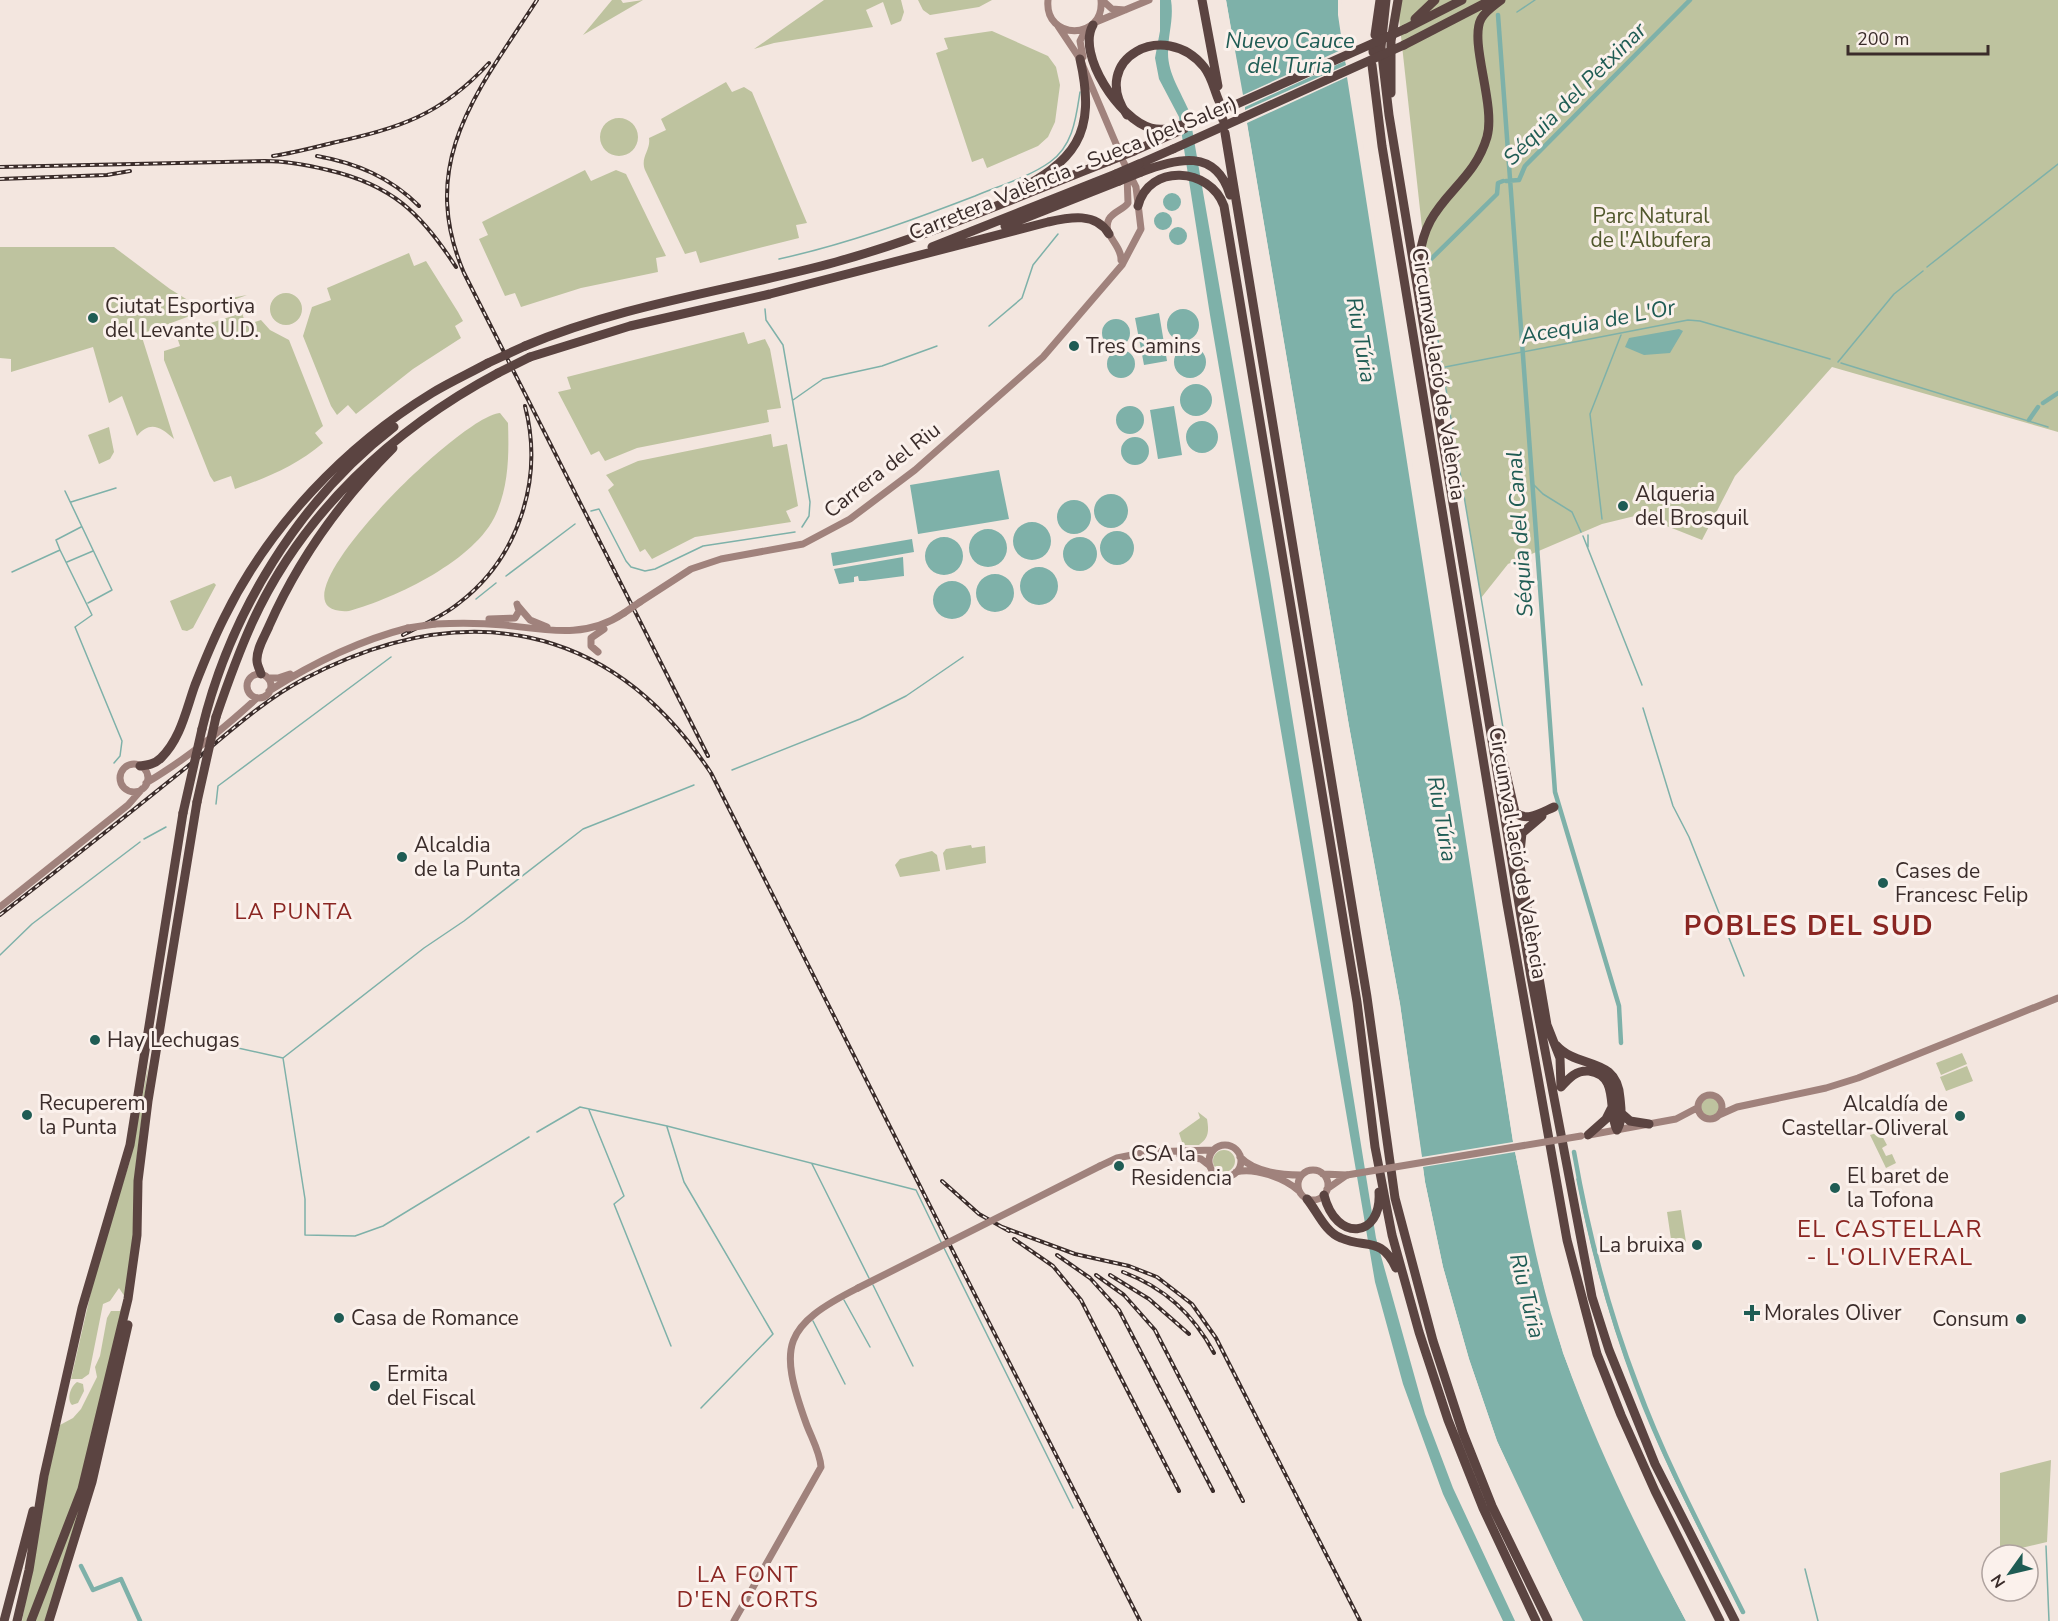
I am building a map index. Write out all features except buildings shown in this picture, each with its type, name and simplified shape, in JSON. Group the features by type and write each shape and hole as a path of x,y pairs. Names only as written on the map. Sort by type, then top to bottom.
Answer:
{"highway":[{"path":"1197,0 1216,73"},
{"path":"1127,115 1118,98 1118,73 1129,56 1152,45 1174,47 1192,56 1204,67 1220,103 1202,0"},
{"path":"1375,35 1380,0"},
{"name":"Circumval·lació de València","path":"1386,0 1376,49 1421,296 1531,977 1560,1122 1579,1236 1592,1297 1628,1400 1684,1524"},
{"path":"1392,128 1391,40 1398,0"},
{"path":"1405,26 1435,0"},
{"name":"Carretera València - Sueca (pel Saler)","path":"485,364 593,320 838,261 935,229 1134,151 1170,132 1201,120 1462,0"},
{"name":"Carretera València - Sueca (pel Saler)","path":"896,259 1002,227 1140,168 1173,149 1404,45 1491,0"},
{"path":"1421,296 1422,235 1430,218 1477,158 1487,136 1488,104 1479,24 1483,15 1501,0"},
{"path":"1092,25 1087,37 1089,48 1108,89 1127,115 1146,126 1170,132"},
{"path":"935,229 1025,187 1051,171 1065,158 1080,135 1087,110 1086,87 1080,58"},
{"name":"Circumval·lació de València","path":"1372,65 1382,146 1567,1240 1594,1343 1621,1415 1654,1491 1720,1621"},
{"path":"1225,133 1250,300 1367,997 1388,1156 1408,1256 1463,1433 1492,1506 1548,1621"},
{"path":"1140,168 1181,159 1205,164 1218,172 1228,188 1250,300"},
{"path":"1138,206 1142,194 1151,185 1168,177 1184,175 1206,182 1219,195 1227,219 1357,1002 1375,1147 1396,1251 1419,1332 1467,1468 1502,1552 1536,1621"},
{"path":"31,1621 82,1488 128,1299 137,1235 138,1181 170,958 197,802 216,717 252,621 290,555 338,494 383,449 457,396 530,357 596,335 770,294 896,259 910,259 1019,228 1066,219 1095,219 1102,224 1111,237"},
{"path":"17,1621 52,1442 92,1267 130,1145 183,813 202,729 223,665 242,619 260,584 304,517 358,457 383,435 432,398 485,364"},
{"path":"143,769 158,761 176,737 205,660 225,616 247,576 291,515 321,482 379,430 430,394 485,364"},
{"path":"265,676 256,661 258,650 303,558 334,514 364,478 418,423"},
{"path":"1456,515 1547,1025 1560,1058 1560,1122"},
{"path":"1299,591 1318,765"},
{"path":"1494,718 1515,812 1522,817 1531,817 1554,807 1526,828 1520,838 1525,896"},
{"path":"1501,792 1516,946"},
{"path":"1552,1041 1563,1053 1599,1065 1611,1073 1620,1088 1622,1114 1617,1130"},
{"path":"1561,1087 1571,1076 1583,1071 1594,1072 1605,1078 1612,1090 1612,1120 1617,1130"},
{"path":"1585,1136 1606,1119 1612,1107"},
{"path":"1622,1114 1630,1121 1649,1124"},
{"path":"1326,1192 1329,1212 1338,1223 1349,1228 1360,1228 1376,1216 1379,1199 1373,1156 1375,1147"},
{"path":"49,1621 92,1482 126,1331 140,1245 138,1181"},
{"path":"1307,1199 1329,1231 1341,1239 1375,1244 1388,1253 1396,1267 1412,1320 1419,1332"},
{"path":"4,1621 52,1442"},
{"path":"1684,1524 1730,1621"},
{"path":"1684,1524 1735,1621"}],"street":[{"path":"1048,0 1049,14 1080,58 1123,161 1135,183 1140,233 1135,240 1124,244 1111,237"},
{"path":"1102,0 1112,9 1128,10"},
{"path":"1088,76 1080,42 1101,12 1102,0"},
{"path":"1058,26 1072,32 1149,0"},
{"path":"1119,269 1121,253 1111,237 1108,222 1127,205 1130,195 1123,161"},
{"path":"1119,211 1131,212 1139,220"},
{"name":"Carrera del Riu","path":"265,676 278,678 358,643 408,628 435,624 462,623 576,632 594,628 615,619 691,569 714,561 803,544 850,519 915,470 1043,357 1119,269 1135,240"},
{"path":"462,623 481,619 513,619 518,613 517,604 524,615 537,624 576,632"},
{"path":"598,652 591,646 591,638 615,619"},
{"name":"Carrera del Riu","path":"269,691 303,669"},
{"path":"124,788 132,792 144,786 184,759 240,713 257,698 263,697 269,691 265,676 249,678 248,691 240,713"},
{"path":"248,691 257,698"},
{"path":"120,812 127,801 120,778 123,770 131,765 163,773"},
{"path":"0,907 120,812 144,786 143,769"},
{"path":"1210,1167 1209,1158 1213,1150 1219,1146 1228,1146 1257,1168 1287,1175 1313,1170 1323,1174 1347,1175 1676,1119 1701,1116 1711,1119 1737,1107 1826,1088 1858,1078 2058,998"},
{"path":"1676,1119 1697,1108 1700,1099 1706,1095 1716,1096 1737,1107"},
{"path":"1719,1115 1722,1106 1720,1100"},
{"path":"1697,1108 1701,1116"},
{"path":"734,1621 820,1467 792,1382 790,1363 792,1343 811,1314 1100,1166 1125,1156 1213,1150"},
{"path":"1160,1152 1196,1158 1222,1176 1247,1170 1272,1176 1299,1191 1307,1199 1316,1200 1347,1175"},
{"path":"1236,1172 1240,1165 1240,1157"},
{"path":"1299,1191 1298,1182 1301,1174"},
{"path":"1323,1174 1326,1192"}],"green space":[{"path":"612,0 621,0 623,3 643,0 583,35"},
{"path":"824,0 901,0 904,12 901,21 891,25 883,2 866,10 873,27 774,43 754,49"},
{"path":"918,0 992,0 979,7 930,15 923,10"},
{"name":"Parc Natural de l'Albufera","path":"1397,0 2058,0 2058,432 1832,367 1735,476 1702,540 1639,515 1602,524 1508,564 1481,598 1426,264"},
{"path":"992,31 1048,56 1056,67 1060,85 1055,122 1048,137 1038,146 987,168 983,158 972,162 936,53 948,49 944,38"},
{"path":"726,82 732,92 744,87 752,92 807,223 796,225 799,238 700,263 696,251 685,254 645,170 644,161 649,138 666,130 661,119"},
{"path":"619,118 633,123 638,137 633,151 619,156 605,151 600,137 605,123"},
{"path":"585,170 591,181 616,170 626,174 666,256 656,258 658,272 581,288 521,307 515,293 505,296 479,239 488,235 482,222"},
{"name":"Ciutat Esportiva del Levante U.D.","path":"0,247 114,247 191,302 205,303 247,295 141,334 174,439 156,427 146,428 137,436 122,396 109,403 93,347 11,372 11,359 0,358"},
{"path":"409,253 414,266 426,261 458,312 463,321 455,326 461,338 413,369 356,414 348,405 337,415 331,406 303,336 312,307 331,300 327,288"},
{"path":"286,293 298,297 302,309 298,321 286,325 274,321 270,309 274,297"},
{"path":"242,313 246,325 261,320 270,330 289,340 323,426 315,433 323,443 281,470 235,489 231,476 214,482 210,476 164,360 164,351 180,346 176,334"},
{"path":"744,332 748,344 765,339 770,349 781,408 767,410 769,422 637,448 605,461 599,451 591,455 558,392 571,389 567,377"},
{"path":"500,413 508,423 507,469 500,503 486,531 453,561 411,587 349,611 327,605 327,583 344,552 374,515 410,478 446,446 478,422"},
{"path":"109,427 114,452 110,459 99,464 88,435"},
{"path":"771,434 773,447 787,444 798,506 786,511 791,522 695,537 652,559 645,549 640,552 608,490 614,485 606,475 638,461"},
{"path":"214,583 216,585 193,628 187,631 182,630 170,601"},
{"path":"971,845 972,848 985,846 986,863 946,870 943,853 946,849"},
{"path":"932,851 937,855 940,871 900,877 895,865 900,859"},
{"path":"1962,1053 1967,1064 1941,1075 1936,1063"},
{"path":"149,1061 136,1164 133,1245 125,1296 119,1288 110,1301 103,1304 89,1374 82,1379 71,1379 99,1257 130,1161"},
{"path":"1967,1066 1973,1081 1946,1091 1940,1077"},
{"path":"1710,1098 1716,1101 1719,1107 1716,1113 1710,1116 1704,1113 1701,1107 1704,1101"},
{"path":"1198,1112 1207,1119 1206,1137 1199,1145 1183,1145 1179,1133 1200,1118"},
{"path":"1880,1132 1887,1145 1882,1148 1886,1156 1892,1154 1896,1163 1886,1168 1870,1135"},
{"path":"1224,1150 1232,1153 1235,1161 1232,1169 1224,1172 1216,1169 1213,1161 1216,1153"},
{"path":"1681,1210 1686,1242 1672,1246 1667,1212"},
{"path":"123,1302 81,1482 27,1621 22,1621 50,1466 60,1425 73,1418 81,1409 97,1377 95,1367 100,1356 107,1318 111,1311 120,1311"},
{"path":"77,1382 83,1384 84,1391 78,1403 72,1405 69,1399 70,1393"},
{"path":"2051,1460 2047,1542 2000,1543 2000,1473"},
{"path":"92,1473 45,1621 34,1621"}],"water":[{"path":"1160,0 1171,0 1169,61 1173,76 1189,111 1270,579 1376,1238 1425,1414 1453,1488 1515,1621 1503,1621 1443,1494 1403,1384 1375,1282 1210,315 1179,117 1159,79 1155,58 1160,31"},
{"name":"Nuevo Cauce del Turia","path":"1226,0 1338,0 1513,1141 1535,1249 1555,1329 1590,1423 1652,1556 1686,1621 1582,1621 1497,1441 1469,1359 1443,1267 1425,1182 1400,1004 1349,726"},
{"path":"1168,193 1176,193 1181,198 1179,209 1168,211 1163,206 1163,198"},
{"path":"1159,212 1167,212 1172,217 1170,228 1159,230 1154,225 1154,217"},
{"path":"1174,227 1182,227 1187,232 1185,243 1174,245 1169,240 1169,232"},
{"path":"1183,309 1194,314 1199,325 1194,336 1183,341 1172,336 1167,325 1172,314"},
{"path":"1159,313 1167,361 1144,365 1135,318"},
{"path":"1116,319 1126,323 1130,333 1126,343 1116,347 1106,343 1102,333 1106,323"},
{"path":"1679,329 1683,331 1670,353 1644,355 1625,347 1629,338"},
{"path":"1190,346 1201,351 1206,362 1201,373 1190,378 1179,373 1174,362 1179,351"},
{"path":"1121,350 1131,354 1135,364 1131,374 1121,378 1111,374 1107,364 1111,354"},
{"path":"1196,384 1207,389 1212,400 1207,411 1196,416 1185,411 1180,400 1185,389"},
{"path":"1130,406 1140,410 1144,420 1140,430 1130,434 1120,430 1116,420 1120,410"},
{"path":"1174,406 1182,455 1158,459 1150,410"},
{"path":"1202,421 1213,426 1218,437 1213,448 1202,453 1191,448 1186,437 1191,426"},
{"path":"1135,437 1145,441 1149,451 1145,461 1135,465 1125,461 1121,451 1125,441"},
{"path":"999,470 1009,519 918,534 910,485"},
{"path":"1111,494 1123,499 1128,511 1123,523 1111,528 1099,523 1094,511 1099,499"},
{"path":"1074,500 1086,505 1091,517 1086,529 1074,534 1062,529 1057,517 1062,505"},
{"path":"1032,522 1045,528 1051,541 1045,554 1032,560 1019,554 1013,541 1019,528"},
{"path":"988,529 1001,535 1007,548 1001,561 988,567 975,561 969,548 975,535"},
{"path":"1117,531 1129,536 1134,548 1129,560 1117,565 1105,560 1100,548 1105,536"},
{"path":"944,537 957,543 963,556 957,569 944,575 931,569 925,556 931,543"},
{"path":"1080,537 1092,542 1097,554 1092,566 1080,571 1068,566 1063,554 1068,542"},
{"path":"912,539 914,552 833,566 831,553"},
{"path":"903,557 904,576 859,581 858,576 854,577 854,582 839,584 834,569"},
{"path":"1039,567 1052,573 1058,586 1052,599 1039,605 1026,599 1020,586 1026,573"},
{"path":"995,574 1008,580 1014,593 1008,606 995,612 982,606 976,593 982,580"},
{"path":"952,581 965,587 971,600 965,613 952,619 939,613 933,600 939,587"}],"pier":[{"path":"1223,0 1226,0 1243,95 1343,49 1338,15 1338,0 1341,0 1516,1141 1529,1206 1566,1352 1588,1411 1689,1621 1686,1621 1637,1523 1586,1412 1563,1353 1543,1282 1515,1152 1423,1167 1425,1182 1443,1267 1469,1359 1497,1441 1534,1523 1583,1621 1579,1621 1494,1442 1466,1360 1440,1268 1422,1183 1397,1005 1346,727","holes":["1345,61 1346,65 1245,110 1245,107","1347,77 1513,1142 1422,1157 1400,1004 1349,726 1247,123"]}],"waterway":[{"path":"1517,12 1535,0"},
{"name":"Séquia del Petxinar","path":"1506,181 1519,180 1525,166 1690,0"},
{"name":"Séquia del Canal","path":"1498,15 1555,792 1619,1006 1621,1043"},
{"path":"779,259 854,239 902,223 1033,172 1058,155 1069,140 1080,92"},
{"path":"1927,267 2058,164"},
{"name":"Séquia del Petxinar","path":"1426,264 1497,194 1498,183 1503,181"},
{"path":"989,326 1022,298 1033,265 1058,234"},
{"path":"1426,264 1442,365"},
{"path":"1838,362 1894,294 1923,271"},
{"path":"765,309 766,320 783,345 810,502 809,516 802,527"},
{"name":"Acequia de L'Or","path":"1440,368 1688,320 1700,321 1830,359"},
{"path":"1602,519 1590,414 1621,335"},
{"path":"793,400 823,379 882,366 937,346"},
{"name":"Acequia de L'Or","path":"1841,363 2048,427"},
{"path":"1443,371 1505,740"},
{"path":"2043,403 2058,393"},
{"path":"2029,420 2038,407"},
{"path":"1533,484 1543,494 1572,512 1581,532"},
{"path":"71,502 116,488"},
{"path":"65,491 112,590 88,603"},
{"path":"591,511 599,509 631,567 645,571 655,569 703,546 795,532"},
{"path":"506,576 575,524"},
{"path":"12,572 60,550 56,540 81,527"},
{"path":"1588,535 1588,547"},
{"path":"1583,536 1642,685"},
{"path":"60,550 92,615 75,627 122,741 120,756 114,763"},
{"path":"67,562 93,551"},
{"path":"476,599 496,583"},
{"path":"216,804 218,786 391,657"},
{"path":"732,770 860,719 906,696 963,657"},
{"path":"1643,708 1673,806 1689,837 1744,976"},
{"path":"283,1058 424,948 464,921 583,829 694,785"},
{"path":"144,839 166,827"},
{"path":"0,955 32,924 140,842"},
{"path":"184,1036 283,1058 305,1199 305,1235 355,1236 383,1226 529,1137"},
{"path":"537,1132 580,1107 667,1126 916,1190 942,1244"},
{"path":"589,1110 624,1196 614,1204 671,1346"},
{"path":"667,1127 684,1182 773,1334 701,1408"},
{"path":"1574,1152 1600,1270 1627,1357 1648,1414 1674,1472 1743,1612"},
{"path":"812,1164 869,1278"},
{"path":"1577,1179 1602,1284 1617,1335 1646,1415 1742,1613"},
{"path":"944,1248 1073,1508"},
{"path":"873,1285 913,1366"},
{"path":"844,1300 870,1347"},
{"path":"813,1321 845,1384"},
{"path":"2046,1546 2049,1621"},
{"path":"81,1566 93,1590 121,1579 140,1621"},
{"path":"1805,1569 1818,1621"}],"railway":[{"path":"537,0 494,65 461,128 451,161 447,196 451,233 464,273 708,756"},
{"path":"273,156 378,132 417,117 453,96 489,63"},
{"path":"317,156 359,167 372,173 396,187 419,206"},
{"path":"0,167 265,161 320,168 370,184 403,204 430,231 456,267"},
{"path":"0,179 107,175 130,171"},
{"path":"403,635 439,617 459,603 480,584 497,563 511,540 522,515 531,461 530,434 525,406"},
{"path":"0,915 259,708 304,679 363,653 420,637 476,632 529,638 579,654 627,682 671,722 711,773 1140,1621"},
{"path":"942,1181 979,1214 1009,1231"},
{"path":"1002,1227 1075,1254 1129,1266 1157,1277 1192,1304 1216,1338 1360,1621"},
{"path":"1014,1239 1053,1266 1081,1300 1179,1491"},
{"path":"1057,1255 1090,1278 1119,1310 1213,1491"},
{"path":"1123,1272 1165,1294 1197,1326 1214,1353"},
{"path":"1096,1275 1124,1295 1155,1330 1243,1501"},
{"path":"1110,1275 1149,1299 1189,1334"}],"place":[{"name":"Ciutat Esportiva del Levante U.D.","path":"93,318"},
{"name":"Tres Camins","path":"1074,346"},
{"name":"Alqueria del Brosquil","path":"1623,506"},
{"name":"Alcaldia de la Punta","path":"402,857"},
{"name":"Cases de Francesc Felip","path":"1883,883"},
{"name":"Hay Lechugas","path":"95,1040"},
{"name":"Recuperem la Punta","path":"27,1115"},
{"name":"Alcaldía de Castellar-Oliveral","path":"1960,1116"},
{"name":"CSA la Residencia","path":"1119,1166"},
{"name":"El baret de la Tofona","path":"1835,1188"},
{"name":"La bruixa","path":"1697,1245"},
{"name":"Morales Oliver","path":"1752,1313"},
{"name":"Casa de Romance","path":"339,1318"},
{"name":"Consum","path":"2021,1319"},
{"name":"Ermita del Fiscal","path":"375,1386"}],"district":[{"name":"LA PUNTA","path":"294,912"},
{"name":"POBLES DEL SUD","path":"1809,926"},
{"name":"EL CASTELLAR - L'OLIVERAL","path":"1890,1243"},
{"name":"LA FONT D'EN CORTS","path":"748,1588"}],"water label":[{"name":"Riu Túria","path":"1361,340"},
{"name":"Riu Túria","path":"1442,819"},
{"name":"Riu Túria","path":"1527,1296"}]}
